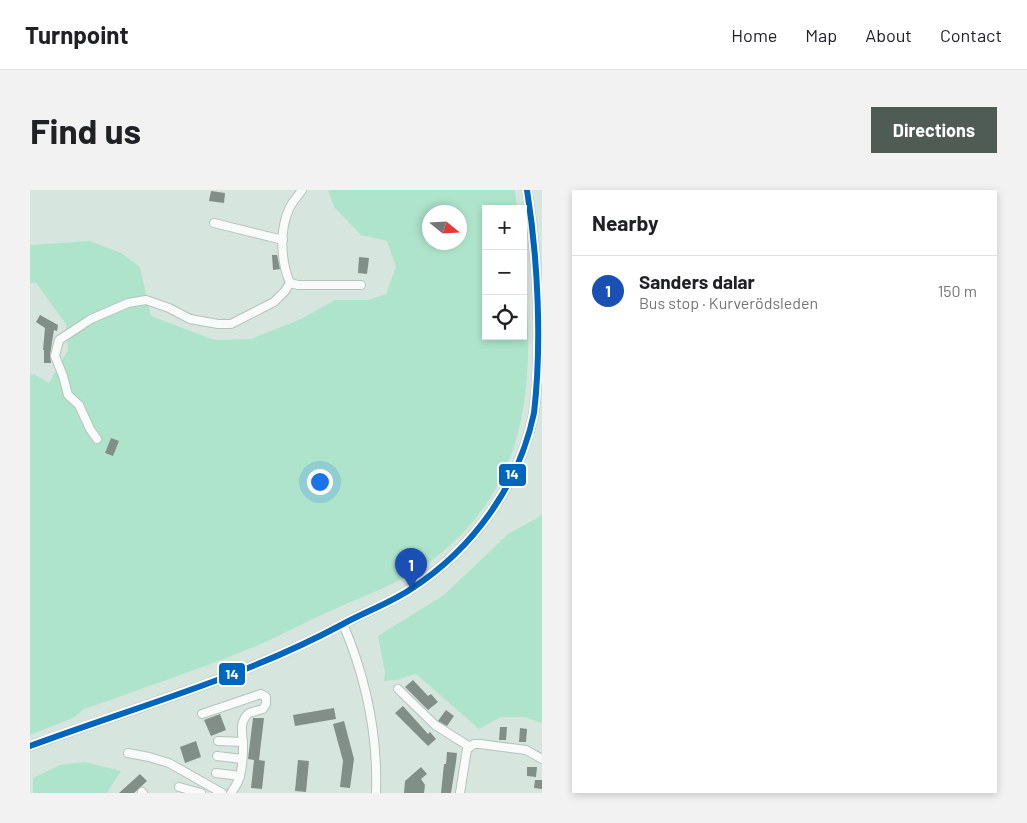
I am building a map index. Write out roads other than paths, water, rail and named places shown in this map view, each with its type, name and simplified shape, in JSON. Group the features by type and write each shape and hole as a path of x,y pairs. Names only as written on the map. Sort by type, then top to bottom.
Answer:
{"main road":[{"path":"30,746 227,678 305,644 406,592 426,579 472,536 500,499 516,466 533,414 537,390 540,324 535,247 527,190"}],"street":[{"path":"302,190 289,208 285,221 283,240 286,275 290,283 298,285 361,285"},
{"path":"214,223 283,240"},
{"path":"97,439 90,429 79,405 68,395 55,356 59,340 91,319 128,303 146,300 169,308 190,319 218,324 231,324 274,302 285,292 290,283"},
{"path":"343,624 355,652 366,689 374,735 376,793"},
{"path":"398,689 435,725 470,747"},
{"path":"202,714 255,696 265,695 267,700 263,709 249,713 244,718 241,730 243,742 240,776 231,793"},
{"path":"218,741 243,742"},
{"path":"460,793 467,750 474,744 526,750 542,759"},
{"path":"128,753 169,763 219,792"},
{"path":"217,756 242,759"},
{"path":"216,773 240,776"},
{"path":"179,787 201,793"}],"place":[{"name":"Sanders dalar","path":"411,589"}]}
